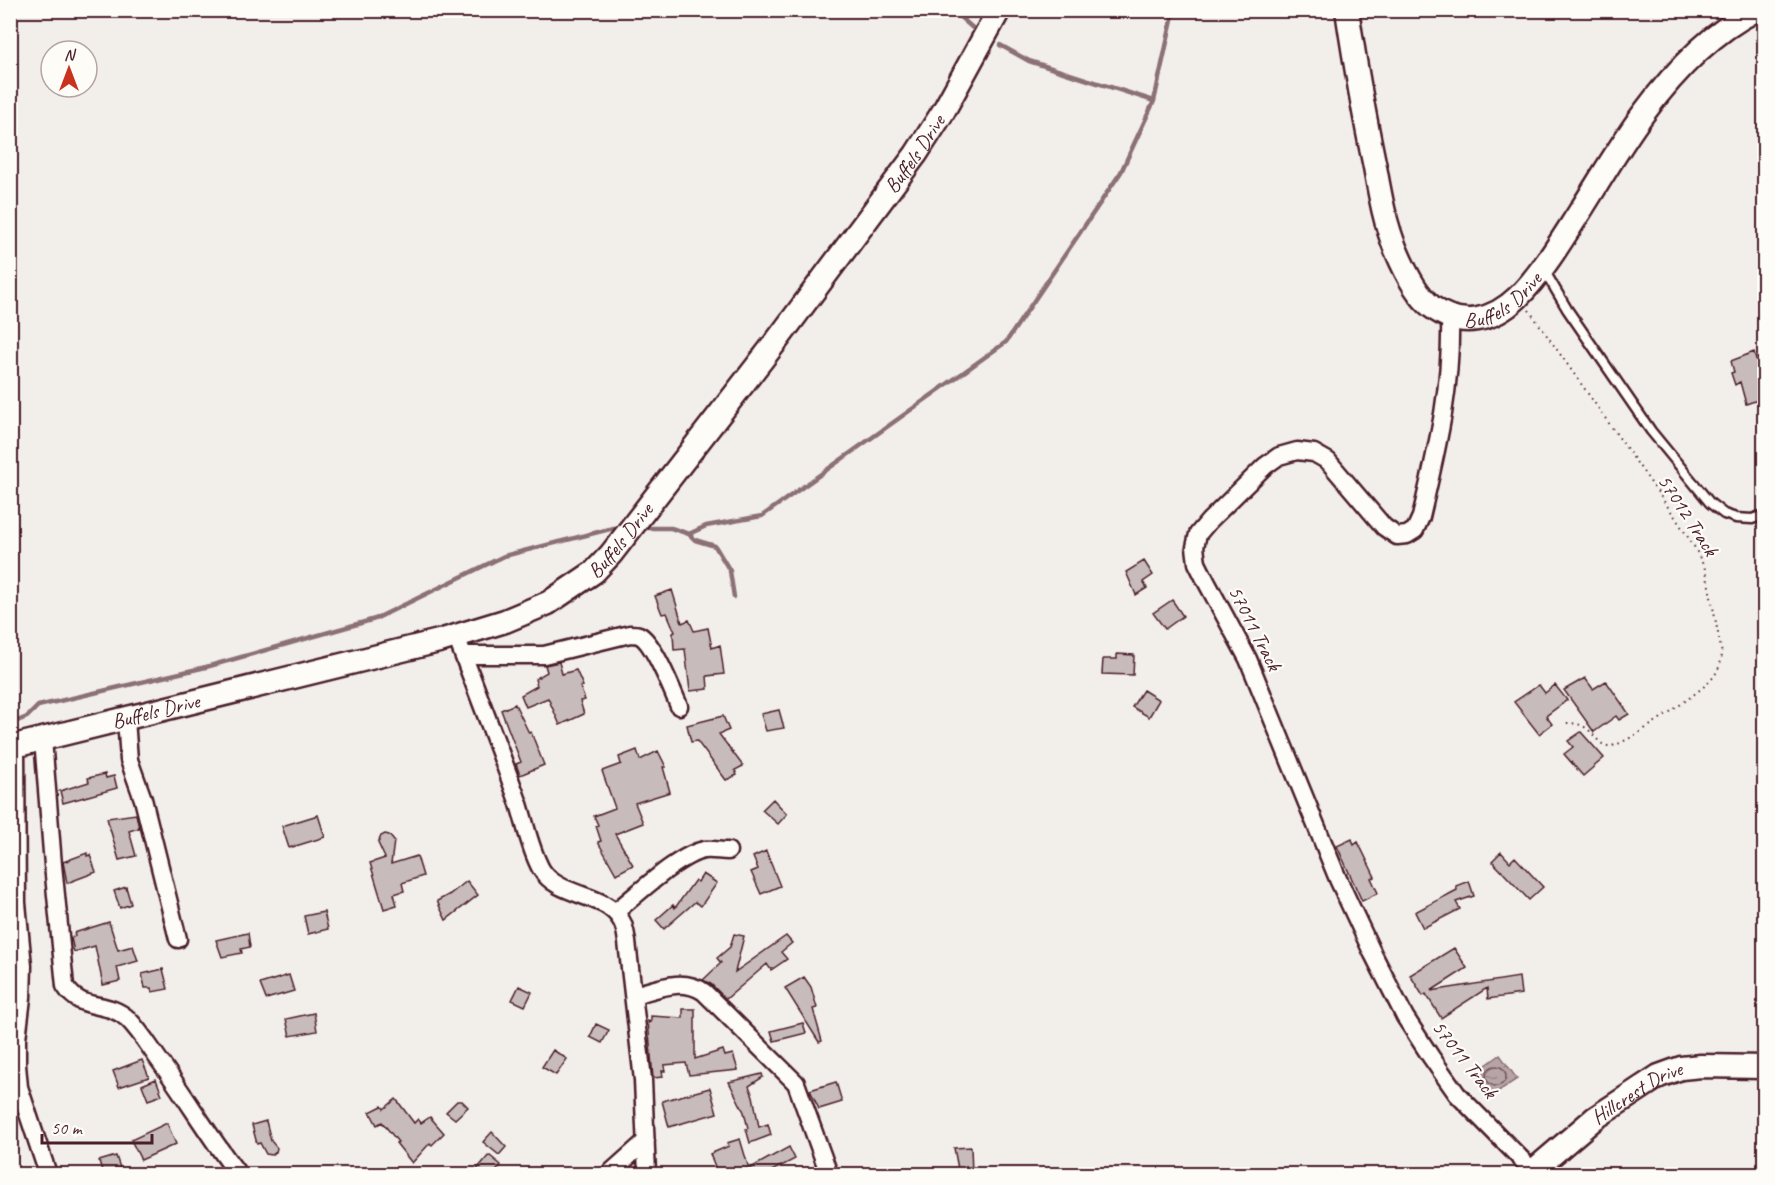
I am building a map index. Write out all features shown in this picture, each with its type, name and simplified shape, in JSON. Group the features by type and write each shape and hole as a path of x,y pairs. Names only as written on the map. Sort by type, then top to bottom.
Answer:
{"street":[{"name":"Buffels Drive","path":"13,746 459,646 505,621 548,603 594,572 655,499 916,154 943,112 999,10"},
{"name":"Buffels Drive","path":"1347,10 1364,114 1384,212 1395,249 1414,286 1431,307 1450,318 1471,321 1489,316 1519,296 1542,267 1642,115 1670,79 1706,43 1756,10"},
{"name":"57011 Track","path":"1450,318 1451,349 1447,394 1421,517 1415,530 1407,535 1397,536 1384,527 1328,461 1314,453 1298,451 1279,456 1265,466 1209,521 1198,534 1194,547 1197,564 1248,659 1279,739 1343,889 1405,1017 1458,1094 1534,1173"},
{"path":"647,1174 643,1080 627,942 622,922 615,912 605,905 555,883 543,872 459,646 544,655 630,634 639,635 646,640 663,669 679,706"},
{"path":"126,719 129,760 143,799 178,939"},
{"path":"43,739 66,986 72,997 82,1002 111,1009 127,1018 238,1174"},
{"path":"13,746 17,903 23,966 22,998 16,1039 16,1065 19,1087 48,1174"},
{"path":"615,912 674,864 703,850 728,851"},
{"path":"634,995 683,984 695,986 704,992 796,1083 829,1174"},
{"name":"Hillcrest Drive","path":"1534,1173 1595,1118 1659,1076 1681,1068 1701,1066 1764,1067"},
{"path":"609,1174 646,1141"}],"lane":[{"path":"1542,267 1566,309 1651,431 1710,503 1724,513 1737,518 1752,519 1764,515"}],"path":[{"name":"57012 Track","path":"1519,296 1557,347 1695,548 1706,572 1722,654 1722,663 1709,683 1646,728 1617,745 1603,745 1589,729 1580,724 1564,723"}],"water":[{"path":"1500,1055 1517,1079 1491,1096 1475,1073"}],"building":[{"path":"1754,352 1756,359 1764,356 1764,373 1761,374 1764,398 1746,404 1740,382 1735,385 1731,373 1734,372 1731,361"},
{"path":"1144,561 1153,575 1143,582 1147,588 1136,595 1126,572"},
{"path":"672,590 682,623 689,620 694,631 708,628 712,648 720,645 724,674 707,676 708,689 690,691 685,649 674,650 673,633 675,632 667,613 662,614 655,596"},
{"path":"1172,600 1183,616 1165,629 1153,613"},
{"path":"1117,654 1134,655 1133,675 1102,674 1103,659 1117,659"},
{"path":"559,662 562,674 576,670 583,686 580,687 585,700 580,701 584,714 560,725 548,698 526,707 521,695 537,686 535,679 547,672 545,665"},
{"path":"1585,678 1593,689 1606,681 1629,714 1619,720 1616,716 1594,732 1564,690"},
{"path":"1539,685 1545,693 1555,685 1567,700 1546,716 1552,724 1539,734 1514,702"},
{"path":"1143,690 1159,700 1149,717 1132,707"},
{"path":"515,704 529,733 531,732 544,765 520,775 516,764 521,762 501,710"},
{"path":"779,710 784,728 766,731 761,714"},
{"path":"723,716 729,730 719,734 743,766 735,770 737,775 726,780 697,741 691,742 687,725"},
{"path":"1581,732 1604,758 1583,776 1564,754 1573,747 1568,741"},
{"path":"637,750 640,760 658,751 666,767 663,767 670,792 635,803 643,823 615,834 633,865 616,874 598,842 601,841 594,816 615,808 602,771 621,764 619,757"},
{"path":"105,774 106,778 114,776 117,788 63,803 60,791 89,782 88,778"},
{"path":"773,799 787,814 778,824 762,810"},
{"path":"136,814 139,828 129,831 136,856 119,860 107,818"},
{"path":"318,815 325,837 289,848 282,826"},
{"path":"385,834 394,841 391,864 417,856 423,876 402,883 404,891 394,894 397,905 384,909 370,863 385,858 378,843 381,836"},
{"path":"1352,839 1354,845 1358,842 1375,877 1371,878 1378,893 1362,901 1337,846"},
{"path":"766,851 780,886 761,894 751,872 758,869 753,857"},
{"path":"1501,852 1510,862 1515,857 1543,887 1529,900 1492,861"},
{"path":"87,853 87,856 90,855 96,872 67,883 63,862"},
{"path":"703,874 717,883 701,906 695,902 664,929 656,920 673,905 675,908 695,880 698,882"},
{"path":"467,881 478,895 446,920 437,901"},
{"path":"1469,881 1474,896 1456,902 1460,909 1423,928 1415,912 1457,890 1456,886"},
{"path":"126,887 131,904 120,908 114,891"},
{"path":"324,912 328,929 308,934 304,916"},
{"path":"109,922 118,950 133,946 138,961 117,967 120,981 103,985 95,946 74,952 71,938 75,936 74,933"},
{"path":"248,933 250,947 241,949 242,953 222,957 216,940"},
{"path":"734,934 744,936 735,972 786,936 792,943 781,952 787,959 771,970 767,964 726,999 711,984 703,980 721,963 717,958 730,947"},
{"path":"1454,948 1467,968 1431,991 1519,977 1521,994 1488,999 1487,988 1441,1018 1426,994 1423,996 1410,975"},
{"path":"163,969 168,989 152,992 151,988 145,988 142,974"},
{"path":"289,975 294,991 266,999 260,984"},
{"path":"804,977 811,987 817,1008 813,1009 822,1041 819,1042 785,988"},
{"path":"519,986 532,992 525,1006 512,1000"},
{"path":"683,1009 695,1009 695,1059 723,1050 725,1056 733,1054 738,1070 689,1075 686,1063 664,1065 663,1077 653,1078 648,1021 651,1022 651,1016 683,1018"},
{"path":"314,1013 317,1031 290,1036 286,1019"},
{"path":"803,1023 806,1033 774,1041 771,1031"},
{"path":"596,1024 609,1030 602,1043 590,1037"},
{"path":"553,1050 567,1059 556,1075 542,1067"},
{"path":"142,1060 149,1077 119,1087 113,1071"},
{"path":"762,1074 763,1077 749,1086 759,1127 768,1124 771,1135 750,1143 744,1112 729,1082"},
{"path":"156,1079 162,1095 148,1100 142,1085"},
{"path":"836,1082 842,1102 819,1109 810,1090"},
{"path":"710,1088 717,1113 669,1127 662,1101"},
{"path":"396,1099 414,1123 418,1119 421,1123 430,1117 444,1133 432,1145 430,1143 412,1163 382,1122 377,1125 370,1112 382,1106 384,1109"},
{"path":"457,1101 462,1101 468,1107 455,1119 446,1112"},
{"path":"266,1121 271,1141 277,1148 272,1155 266,1154 260,1143 257,1144 252,1125"},
{"path":"167,1123 176,1144 141,1160 131,1140"},
{"path":"492,1132 506,1147 499,1155 483,1142"},
{"path":"740,1139 749,1169 789,1147 795,1159 766,1174 718,1174 710,1154 729,1146 727,1143"},
{"path":"971,1147 972,1174 959,1174 954,1148"},
{"path":"489,1155 501,1165 494,1174 473,1174"},
{"path":"116,1156 122,1174 103,1174 99,1161"}],"waterway":[{"path":"952,10 975,30"},
{"path":"641,528 671,528 689,534 706,526 762,516 1006,342 1121,172 1154,101 1174,10"},
{"path":"1000,45 1029,61 1154,101"},
{"path":"10,724 27,717 38,706 206,667 375,619 504,556 621,528"},
{"path":"689,534 695,540 715,546 730,571 734,597"}]}
